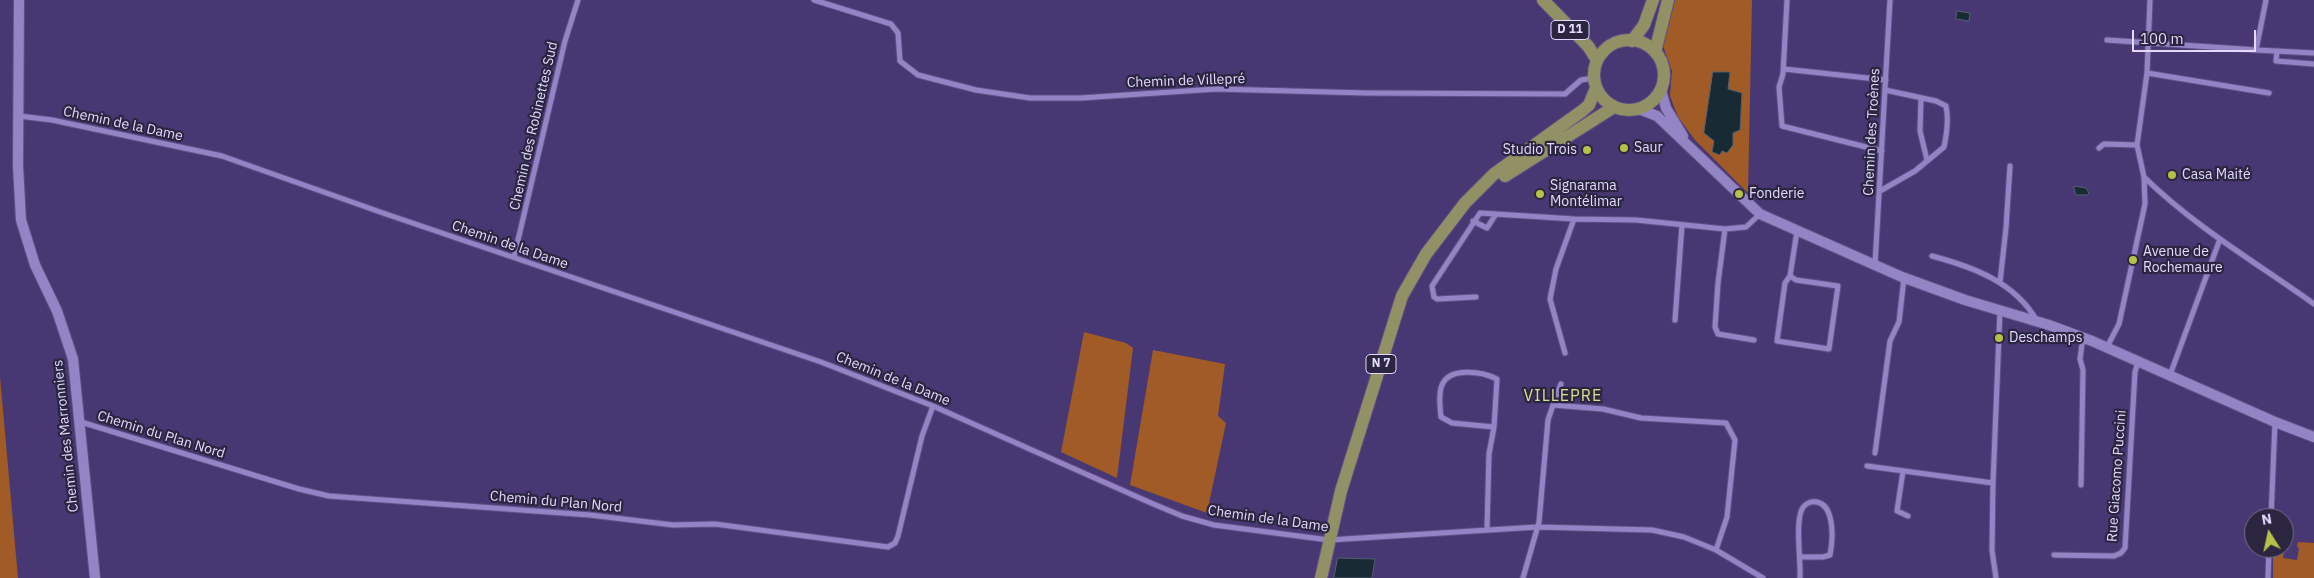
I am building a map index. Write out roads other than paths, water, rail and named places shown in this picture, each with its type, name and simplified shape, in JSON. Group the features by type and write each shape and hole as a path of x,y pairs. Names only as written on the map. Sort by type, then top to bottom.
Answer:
{"main road":[{"name":"D 11","path":"1543,0 1562,15 1576,30 1590,40 1608,48"},
{"name":"D 11","path":"1543,0 1588,46 1598,60"},
{"path":"1632,41 1644,25 1653,0"},
{"path":"1655,52 1668,0"},
{"path":"1632,41 1648,46 1655,52 1663,70 1661,90 1648,105 1639,109 1622,110 1614,107 1600,96 1595,83 1598,60 1615,43 1632,41"},
{"name":"N 7","path":"1321,578 1340,491 1402,296 1426,254 1465,202 1494,174 1589,105 1595,83"},
{"name":"N 7","path":"1465,202 1614,107"}],"street":[{"name":"Chemin des Marronniers","path":"20,0 18,201 21,220 35,265 57,311 73,359 81,422 95,578"},
{"name":"Chemin des Robinettes Sud","path":"514,257 565,41 578,0"},
{"name":"Chemin de Villepré","path":"814,0 891,24 898,33 900,61 918,75 976,90 1030,98 1080,98 1216,89 1366,93 1565,94 1580,80 1595,83"},
{"path":"1787,0 1784,69 1779,87 1782,126 1882,152"},
{"name":"Chemin des Troènes","path":"1875,266 1890,0"},
{"path":"2107,348 2119,324 2140,236 2145,204 2144,177 2137,144 2147,73 2150,0"},
{"path":"2256,50 2266,0"},
{"path":"2107,40 2149,41 2314,53"},
{"path":"2277,51 2276,61 2314,64"},
{"path":"1784,69 1886,80"},
{"path":"2147,73 2269,93"},
{"path":"1661,90 1666,108 1688,145"},
{"path":"1880,191 1915,171 1944,147 1948,115 1946,106 1936,101 1885,90"},
{"path":"1921,99 1920,131 1927,160"},
{"path":"1639,109 1657,116 1760,214 1904,278 1965,300 2037,321 2083,337 2275,422 2314,436"},
{"name":"Chemin de la Dame","path":"18,116 52,120 222,156 820,362 932,406 1182,516 1214,525 1329,540 1537,527 1652,530 1684,537 1716,550 1763,578"},
{"path":"2099,148 2104,144 2137,144"},
{"path":"2000,282 2010,166"},
{"path":"2144,177 2220,239 2314,304"},
{"path":"1476,297 1437,298 1432,292 1432,286 1480,213 1574,219 1636,220 1725,229 1746,228 1760,214"},
{"path":"1473,221 1487,228 1496,214"},
{"path":"1565,354 1550,299 1556,269 1574,219"},
{"path":"1675,320 1682,225"},
{"path":"1725,229 1715,327 1718,334 1726,337 1754,340"},
{"path":"1790,276 1796,280 1838,286 1829,348 1777,341 1785,283 1790,276 1797,231"},
{"path":"2170,375 2220,239"},
{"path":"1932,256 1960,263 2000,282 2030,308 2037,321"},
{"path":"1875,453 1890,341 1899,322 1904,278"},
{"path":"1996,578 1992,550 1993,483 2000,310"},
{"path":"2081,485 2083,370 2080,359 2083,337"},
{"name":"Rue Giacomo Puccini","path":"2054,555 2114,556 2121,553 2125,548 2135,372 2138,362"},
{"path":"1487,529 1489,454 1494,427 1497,378 1487,374 1457,373 1449,377 1442,384 1441,417 1452,423 1494,427"},
{"path":"1523,578 1537,527 1548,420 1560,384"},
{"path":"1553,405 1603,409 1641,418 1726,424 1731,429 1735,440 1727,517 1716,550"},
{"name":"Chemin du Plan Nord","path":"81,422 298,490 328,496 590,515 673,525 715,524 888,547 895,543 898,536 922,436 932,406"},
{"path":"2271,508 2275,422"},
{"path":"1867,466 1993,483"},
{"path":"1903,471 1897,511 1908,516"},
{"path":"1800,578 1801,557 1799,540 1802,510 1805,504 1811,502 1821,503 1826,508 1834,532 1830,555 1823,558 1801,557"},
{"path":"2268,578 2269,558"}],"water":[{"path":"1957,11 1970,13 1969,21 1956,19"},
{"path":"1713,72 1730,72 1728,89 1742,93 1740,130 1733,133 1733,145 1727,153 1722,151 1720,155 1712,152 1714,141 1704,133"},
{"path":"2074,186 2086,188 2089,193 2087,195 2076,195"},
{"path":"1338,558 1375,559 1372,578 1334,578"}],"place":[{"name":"Saur","path":"1624,148"},
{"name":"Studio Trois","path":"1587,150"},
{"name":"Casa Maité","path":"2172,175"},
{"name":"Signarama Montélimar","path":"1540,194"},
{"name":"Fonderie","path":"1739,194"},
{"name":"Avenue de Rochemaure","path":"2133,260"},
{"name":"Deschamps","path":"1999,338"}],"district":[{"name":"VILLEPRE","path":"1563,396"}]}
